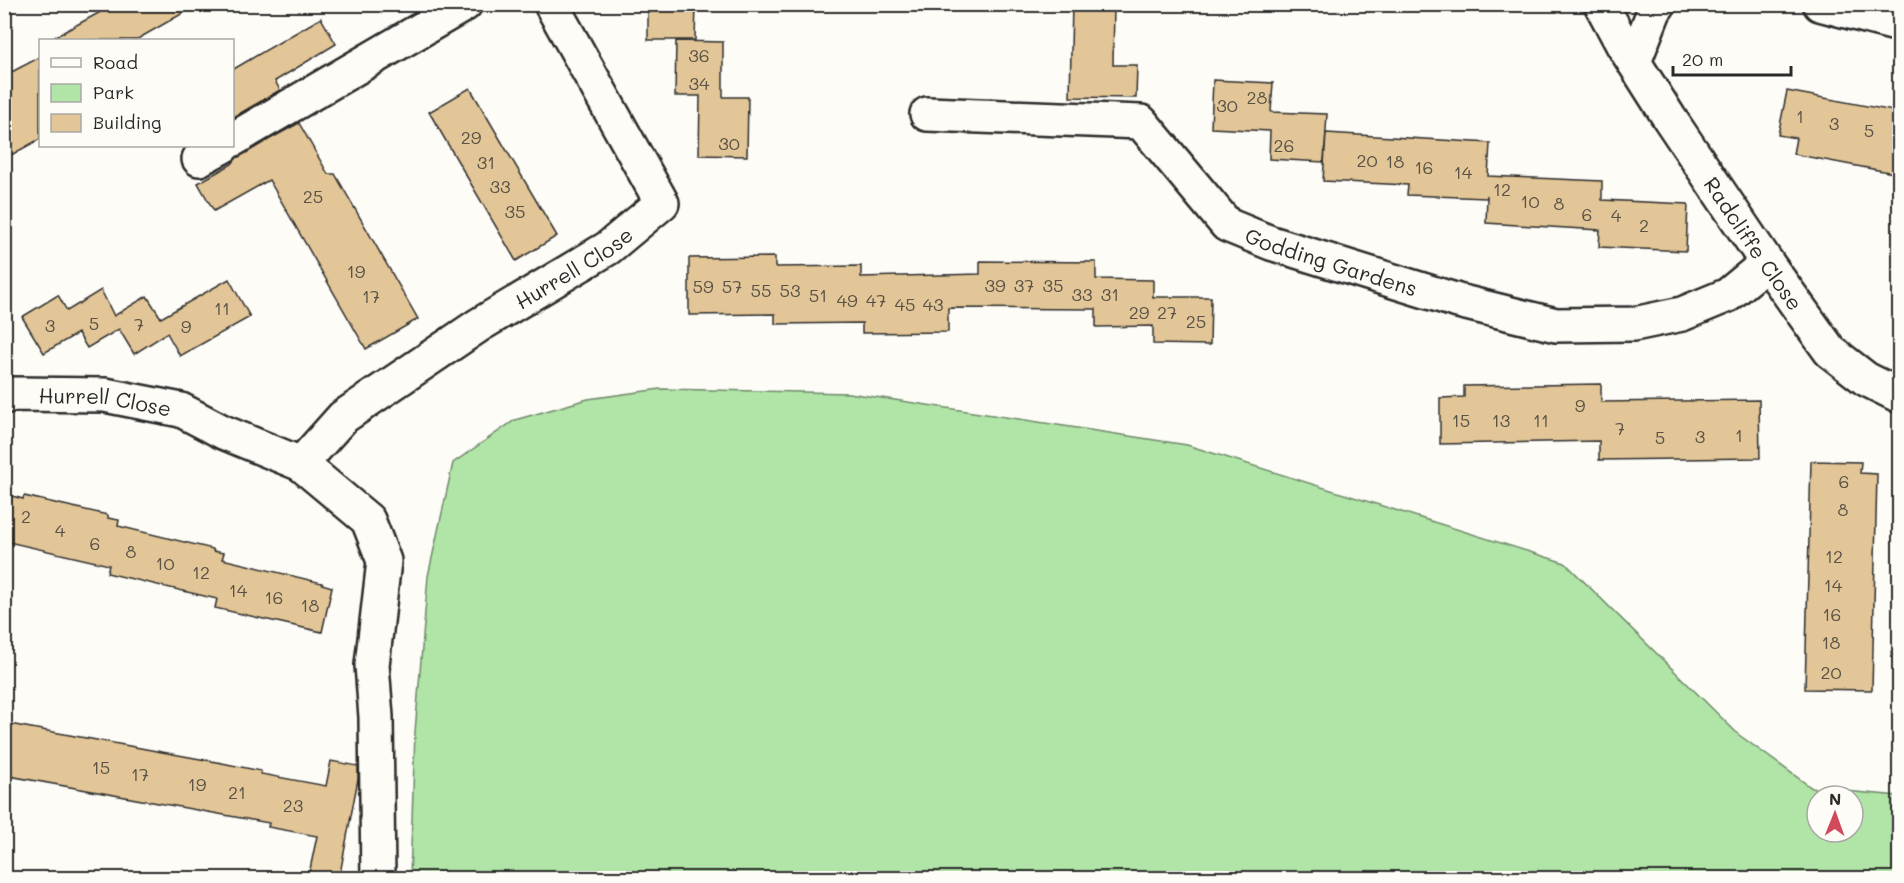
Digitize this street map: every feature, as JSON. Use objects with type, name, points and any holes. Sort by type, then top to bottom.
[{"type":"street","points":[[234,139],[465,4]]},
{"type":"street","name":"Hurrell Close","points":[[301,464],[343,417],[479,325],[608,248],[662,203],[551,4]]},
{"type":"street","name":"Radcliffe Close","points":[[1601,4],[1634,62],[1767,263],[1830,351],[1866,380],[1899,396]]},
{"type":"street","points":[[1634,62],[1654,10],[1659,4]]},
{"type":"street","points":[[1820,4],[1899,25]]},
{"type":"street","name":"Godding Gardens","points":[[927,114],[1141,122],[1227,225],[1271,243],[1458,301],[1556,325],[1634,324],[1682,314],[1728,295],[1767,263]]},
{"type":"street","name":"Hurrell Close","points":[[4,397],[13,394],[105,395],[181,410],[223,432],[301,464],[368,520],[384,561],[372,666],[376,717],[378,879]]},
{"type":"green space","points":[[660,389],[849,393],[1187,445],[1565,563],[1739,735],[1806,784],[1805,844],[1865,844],[1865,793],[1899,796],[1899,878],[410,878],[415,732],[428,576],[453,463],[515,420],[588,399]]},
{"type":"building","points":[[115,4],[199,4],[138,39],[51,39]]},
{"type":"building","points":[[648,4],[696,4],[695,40],[648,40]]},
{"type":"building","points":[[1072,4],[1114,4],[1113,65],[1137,65],[1136,98],[1070,97]]},
{"type":"building","points":[[321,18],[336,44],[275,81],[280,90],[234,117],[234,69]]},
{"type":"building","points":[[676,41],[723,42],[723,97],[748,97],[747,156],[699,155],[700,96],[675,96]]},
{"type":"building","points":[[39,58],[39,140],[4,159],[4,76]]},
{"type":"building","points":[[1213,80],[1273,83],[1271,112],[1327,114],[1324,162],[1269,159],[1270,131],[1211,128]]},
{"type":"building","points":[[470,88],[557,236],[516,261],[429,112]]},
{"type":"building","points":[[1787,91],[1899,112],[1899,174],[1793,154],[1796,138],[1778,135]]},
{"type":"building","points":[[299,123],[328,174],[335,174],[418,319],[366,349],[269,180],[214,211],[198,183],[232,164],[237,157]]},
{"type":"building","points":[[1326,133],[1490,143],[1488,176],[1602,181],[1602,200],[1688,204],[1686,251],[1599,247],[1600,230],[1486,223],[1487,198],[1407,195],[1408,185],[1323,181]]},
{"type":"building","points":[[775,257],[775,267],[861,266],[861,277],[980,274],[980,261],[1096,262],[1096,279],[1153,280],[1153,297],[1211,297],[1210,345],[1153,344],[1153,326],[1096,327],[1096,309],[948,308],[948,332],[862,333],[862,323],[775,324],[775,314],[689,315],[689,258]]},
{"type":"building","points":[[229,279],[250,317],[180,356],[167,333],[134,354],[119,329],[87,348],[78,333],[44,353],[22,317],[58,295],[67,311],[101,290],[114,316],[147,296],[161,318]]},
{"type":"building","points":[[1601,384],[1601,402],[1759,400],[1760,458],[1599,460],[1599,441],[1440,444],[1440,398],[1464,397],[1464,386]]},
{"type":"building","points":[[1811,461],[1861,462],[1860,473],[1877,474],[1872,690],[1805,689]]},
{"type":"building","points":[[12,496],[23,499],[24,496],[108,515],[108,518],[119,520],[118,526],[213,549],[213,551],[224,553],[222,559],[332,587],[322,632],[215,608],[217,599],[107,573],[109,565],[4,541],[4,528]]},
{"type":"building","points":[[4,723],[222,763],[261,771],[261,774],[326,786],[331,761],[358,766],[358,779],[339,879],[309,874],[317,836],[268,827],[269,823],[4,775]]}]
